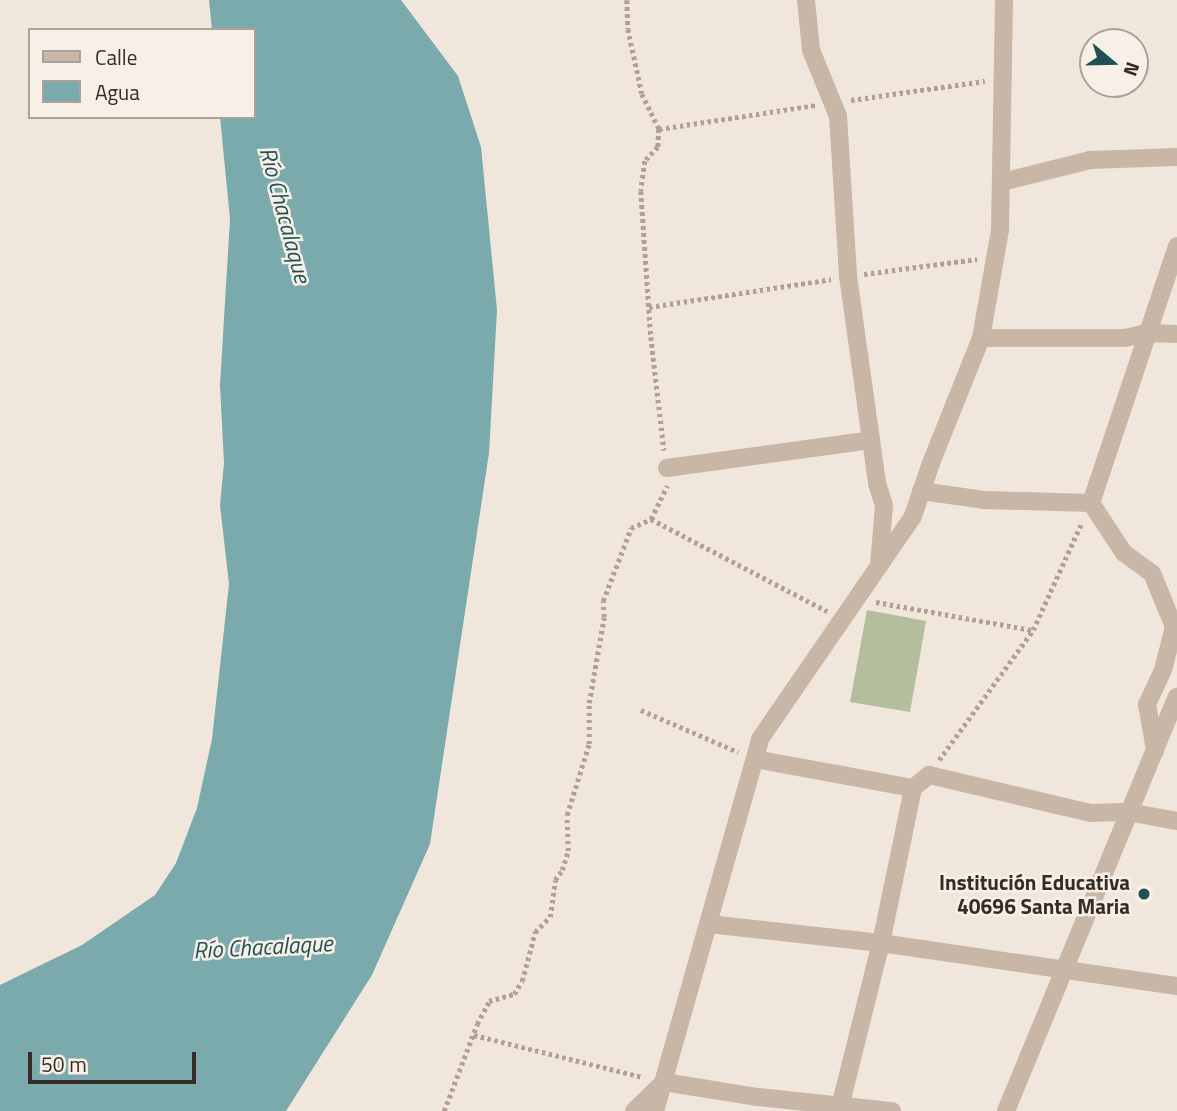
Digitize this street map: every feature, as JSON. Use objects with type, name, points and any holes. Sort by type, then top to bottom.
[{"type":"street","points":[[806,0],[811,50],[830,103],[838,116],[848,276],[871,440],[884,506],[879,568]]},
{"type":"street","points":[[655,1111],[760,739],[913,516],[981,338],[996,257],[1002,181],[1004,0]]},
{"type":"street","points":[[1002,181],[1090,160],[1177,157]]},
{"type":"street","points":[[1091,503],[1177,246]]},
{"type":"street","points":[[981,338],[1125,338],[1146,333],[1177,334]]},
{"type":"street","points":[[667,468],[871,440]]},
{"type":"street","points":[[921,491],[985,500],[1091,503]]},
{"type":"street","points":[[1091,503],[1124,553],[1152,572],[1174,627],[1163,670],[1147,704],[1154,750]]},
{"type":"street","points":[[1006,1111],[1177,697]]},
{"type":"street","points":[[755,759],[913,788]]},
{"type":"street","points":[[840,1108],[881,943],[913,788],[929,775],[1091,813],[1128,812],[1177,821]]},
{"type":"street","points":[[709,924],[881,943],[1177,986]]},
{"type":"street","points":[[664,1082],[840,1108],[892,1111]]},
{"type":"street","points":[[634,1111],[664,1082]]},
{"type":"path","points":[[444,1111],[489,1002],[514,994],[522,981],[534,932],[550,917],[555,880],[562,870],[568,851],[567,815],[589,744],[589,703],[604,617],[603,601],[631,528],[651,519],[669,481],[649,307],[641,191],[645,161],[657,147],[659,129],[642,94],[628,29],[627,0]]},
{"type":"path","points":[[659,129],[1003,78]]},
{"type":"path","points":[[649,307],[848,276],[996,257]]},
{"type":"path","points":[[929,775],[1033,630],[1091,503]]},
{"type":"path","points":[[651,519],[844,620]]},
{"type":"path","points":[[858,598],[1033,630]]},
{"type":"path","points":[[640,710],[755,759]]},
{"type":"path","points":[[474,1035],[664,1082]]},
{"type":"green space","points":[[867,610],[926,621],[910,712],[850,702]]},
{"type":"water","name":"Río Chacalaque","points":[[209,0],[401,0],[458,76],[481,147],[497,310],[489,453],[430,844],[372,975],[286,1111],[0,1111],[0,985],[82,945],[155,895],[176,863],[197,808],[212,739],[229,584],[220,505],[224,463],[220,385],[230,219],[220,119],[256,119],[256,28],[212,28]]},
{"type":"place","name":"Institución Educativa 40696 Santa Maria","points":[[1144,894]]}]
